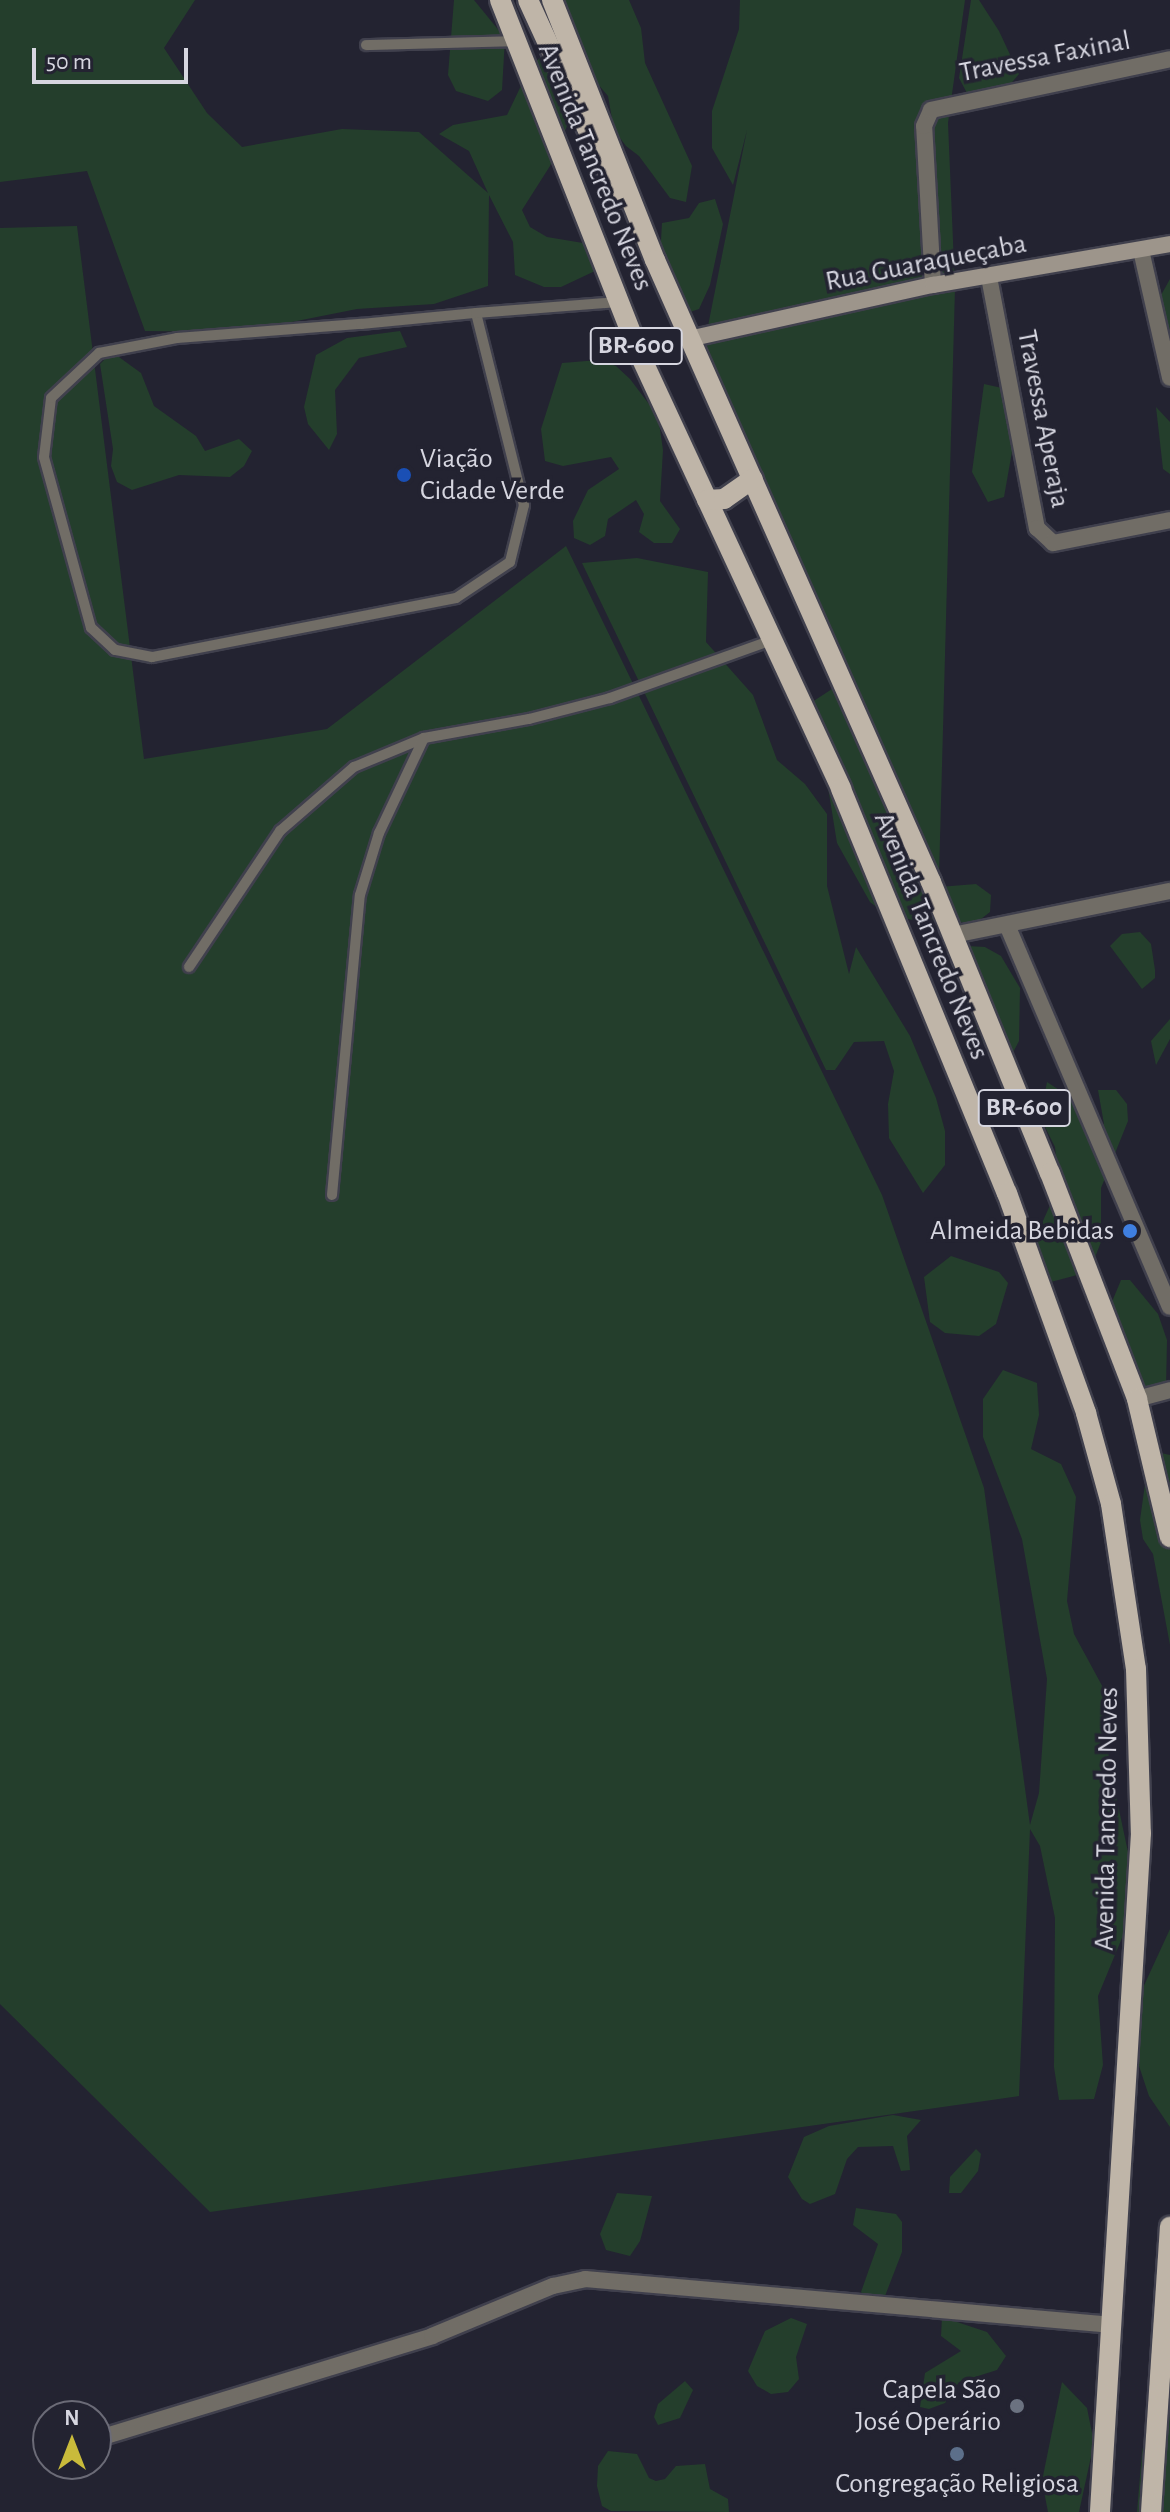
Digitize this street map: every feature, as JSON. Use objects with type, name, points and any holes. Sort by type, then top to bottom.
[{"type":"main road","name":"Avenida Tancredo Neves","points":[[500,0],[618,302],[841,789],[1007,1193],[1086,1413],[1111,1504],[1127,1592],[1141,1743],[1141,1833],[1100,2512]]},
{"type":"main road","points":[[528,0],[610,184],[655,260]]},
{"type":"main road","name":"Avenida Tancredo Neves","points":[[552,0],[655,260],[693,338],[953,935],[1137,1399],[1170,1537]]},
{"type":"main road","name":"Rua Guaraqueçaba","points":[[693,338],[933,285],[1170,244]]},
{"type":"main road","points":[[707,500],[724,499],[753,479]]},
{"type":"main road","points":[[1151,2512],[1170,2227]]},
{"type":"street","name":"Travessa Faxinal","points":[[933,285],[924,126],[931,110],[1170,59]]},
{"type":"street","points":[[1141,250],[1170,378]]},
{"type":"street","name":"Travessa Aperaja","points":[[989,277],[1037,528],[1053,543],[1170,520]]},
{"type":"street","points":[[953,935],[1170,891]]},
{"type":"street","points":[[1007,925],[1170,1307]]},
{"type":"street","points":[[1137,1399],[1170,1390]]},
{"type":"street","points":[[112,2434],[432,2336],[553,2286],[585,2279],[1113,2325]]},
{"type":"lane","points":[[366,45],[515,41]]},
{"type":"lane","points":[[476,313],[524,505],[510,562],[456,598],[152,657],[115,650],[91,628],[44,457],[51,398],[99,353],[177,338],[476,313],[618,302]]},
{"type":"lane","points":[[189,967],[280,831],[354,767],[424,738],[610,698],[772,640]]},
{"type":"lane","points":[[332,1195],[360,895],[379,833],[424,738]]},
{"type":"green space","points":[[0,0],[195,0],[164,48],[207,113],[242,147],[342,129],[419,132],[488,193],[469,151],[439,134],[453,125],[507,115],[530,67],[544,54],[571,117],[550,166],[522,210],[530,227],[547,237],[583,243],[597,253],[595,271],[561,287],[544,287],[515,275],[513,242],[489,195],[488,286],[434,304],[357,309],[242,332],[145,331],[87,171],[0,182]]},
{"type":"green space","points":[[454,0],[474,0],[505,38],[502,90],[488,101],[456,91],[448,75]]},
{"type":"green space","points":[[538,0],[629,0],[641,28],[645,63],[692,166],[686,202],[670,198],[639,156],[626,146],[614,130],[608,96],[542,18]]},
{"type":"green space","points":[[740,0],[965,0],[948,123],[955,288],[939,876],[704,346],[747,130],[733,185],[712,148],[712,111],[739,29]]},
{"type":"green space","points":[[971,0],[979,0],[999,31],[1019,74],[1008,87],[968,95],[959,78]]},
{"type":"green space","points":[[715,199],[723,224],[710,285],[699,309],[684,314],[660,258],[662,223],[689,218],[699,203]]},
{"type":"green space","points":[[77,226],[144,759],[327,729],[566,546],[882,1195],[984,1488],[1030,1825],[1039,1793],[1047,1679],[1022,1539],[983,1437],[983,1399],[1003,1370],[1037,1383],[1039,1415],[1031,1449],[1061,1464],[1076,1497],[1067,1601],[1074,1634],[1106,1693],[1109,1763],[1131,1866],[1124,1933],[1098,1996],[1103,2065],[1094,2099],[1059,2100],[1054,2067],[1055,1918],[1040,1846],[1030,1829],[1019,2096],[210,2212],[0,2004],[0,228]]},
{"type":"green space","points":[[1170,279],[1170,334],[1160,297]]},
{"type":"green space","points":[[400,331],[407,347],[359,358],[335,390],[337,434],[329,450],[308,424],[304,407],[316,355],[347,338]]},
{"type":"green space","points":[[112,352],[141,373],[154,406],[196,436],[205,451],[239,439],[252,451],[244,466],[230,477],[179,475],[132,490],[117,482],[111,466],[113,449],[100,364]]},
{"type":"green space","points":[[599,360],[616,366],[630,379],[658,416],[663,450],[660,501],[680,529],[672,543],[654,543],[639,532],[644,514],[636,500],[608,519],[605,536],[590,545],[574,538],[573,521],[588,490],[619,469],[611,457],[563,466],[545,461],[541,429],[562,363]]},
{"type":"green space","points":[[984,384],[1002,388],[1013,446],[1004,497],[988,502],[972,472]]},
{"type":"green space","points":[[1156,407],[1170,422],[1170,474],[1163,469]]},
{"type":"green space","points":[[637,558],[708,572],[706,642],[753,695],[777,760],[805,784],[827,814],[827,886],[849,974],[856,947],[910,1036],[936,1098],[945,1131],[945,1165],[923,1193],[889,1138],[888,1104],[894,1071],[884,1041],[854,1042],[835,1070],[826,1070],[582,563]]},
{"type":"green space","points":[[832,689],[840,690],[915,868],[939,887],[976,884],[991,895],[990,912],[977,922],[924,923],[884,913],[870,902],[837,843],[826,775],[803,708]]},
{"type":"green space","points":[[1140,932],[1151,944],[1155,970],[1155,978],[1142,989],[1110,946],[1122,934]]},
{"type":"green space","points":[[967,946],[985,947],[1001,956],[1020,988],[1019,1041],[1011,1056],[994,1054],[980,1040],[956,970],[956,953]]},
{"type":"green space","points":[[1170,1019],[1170,1039],[1156,1065],[1151,1041]]},
{"type":"green space","points":[[1047,1082],[1073,1099],[1088,1130],[1104,1124],[1098,1090],[1116,1090],[1127,1104],[1128,1121],[1101,1188],[1101,1242],[1094,1260],[1081,1274],[1047,1283],[1028,1282],[1022,1268],[1059,1185],[1055,1147],[1040,1117]]},
{"type":"green space","points":[[951,1256],[999,1272],[1008,1283],[996,1324],[979,1336],[945,1333],[930,1322],[924,1277]]},
{"type":"green space","points":[[1121,1280],[1130,1280],[1158,1314],[1167,1340],[1166,1387],[1144,1390],[1109,1309]]},
{"type":"green space","points":[[1161,1453],[1170,1455],[1170,1645],[1153,1554],[1143,1539],[1140,1520],[1145,1484]]},
{"type":"green space","points":[[1170,1929],[1170,2127],[1149,2096],[1137,2060],[1141,1992]]},
{"type":"green space","points":[[893,2115],[921,2120],[907,2136],[910,2170],[901,2171],[893,2146],[858,2147],[847,2159],[835,2194],[810,2204],[802,2199],[788,2177],[804,2137],[829,2126]]},
{"type":"green space","points":[[976,2149],[981,2154],[978,2171],[961,2193],[949,2193],[950,2177]]},
{"type":"green space","points":[[617,2193],[652,2196],[640,2241],[630,2256],[606,2250],[600,2234]]},
{"type":"green space","points":[[856,2208],[896,2214],[902,2222],[902,2252],[885,2296],[876,2299],[866,2299],[861,2292],[878,2244],[853,2225]]},
{"type":"green space","points":[[1170,2308],[1170,2512],[1137,2512],[1142,2452]]},
{"type":"green space","points":[[942,2317],[987,2332],[1006,2356],[997,2370],[959,2382],[945,2403],[929,2409],[920,2407],[925,2373],[961,2351],[941,2336]]},
{"type":"green space","points":[[791,2318],[807,2324],[796,2357],[799,2379],[788,2392],[771,2394],[757,2386],[748,2371],[765,2331]]},
{"type":"green space","points":[[685,2381],[693,2390],[680,2418],[658,2425],[654,2417],[658,2404]]},
{"type":"green space","points":[[1062,2382],[1087,2408],[1094,2443],[1079,2512],[1048,2512],[1042,2481]]},
{"type":"green space","points":[[608,2451],[637,2454],[649,2478],[656,2481],[665,2479],[676,2466],[705,2464],[710,2489],[728,2499],[729,2512],[611,2511],[602,2506],[597,2486],[598,2466]]},
{"type":"place","name":"Viação Cidade Verde","points":[[404,475]]},
{"type":"place","name":"Almeida Bebidas","points":[[1130,1231]]},
{"type":"place","name":"Capela São José Operário","points":[[1017,2406]]},
{"type":"place","name":"Congregação Religiosa","points":[[957,2454]]}]
